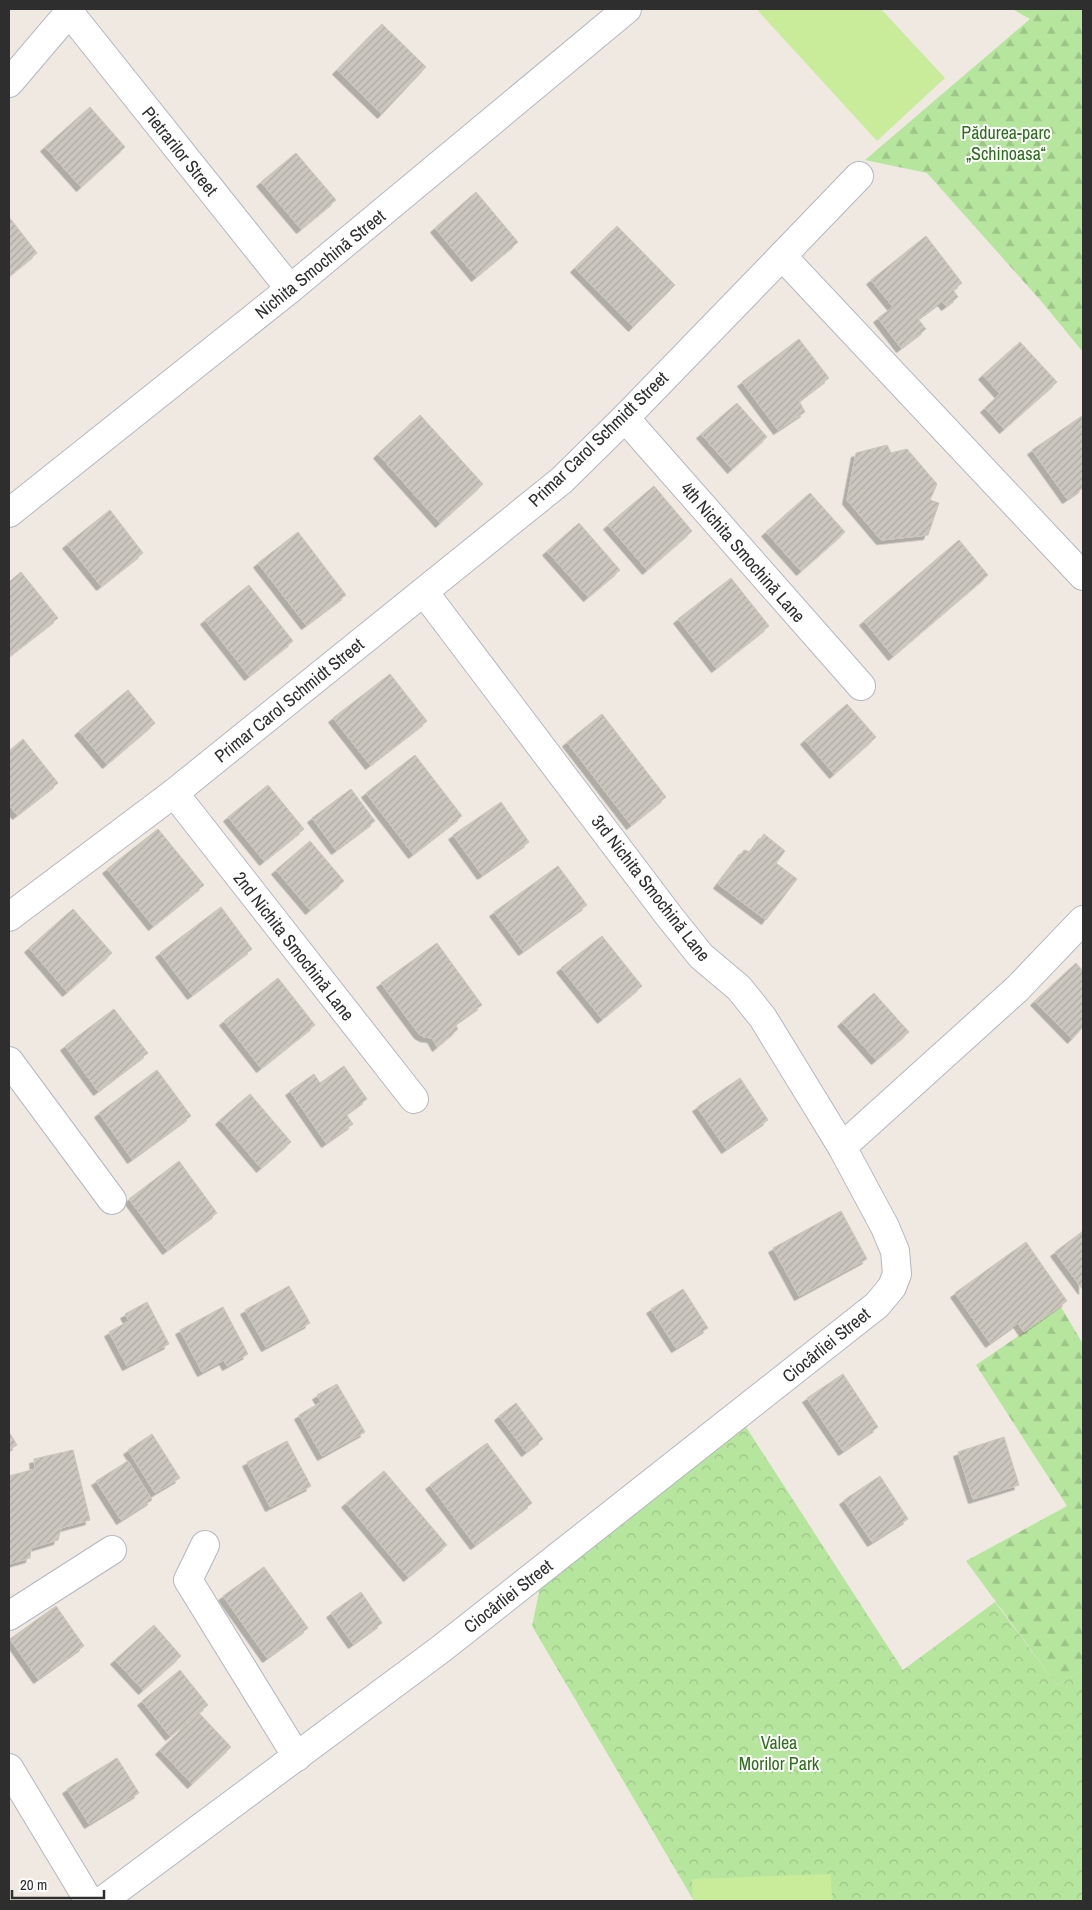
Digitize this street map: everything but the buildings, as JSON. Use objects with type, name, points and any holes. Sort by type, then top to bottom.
[{"type":"street","name":"Nichita Smochină Street","points":[[9,513],[290,289],[627,9]]},
{"type":"street","name":"Pietrarilor Street","points":[[9,83],[70,10],[290,289]]},
{"type":"street","name":"Primar Carol Schmidt Street","points":[[9,917],[174,793],[562,480],[859,176]]},
{"type":"street","points":[[782,256],[1083,576]]},
{"type":"street","name":"4th Nichita Smochină Lane","points":[[624,418],[861,686]]},
{"type":"street","name":"3rd Nichita Smochină Lane","points":[[424,592],[669,916],[701,956],[739,988],[763,1018],[842,1147],[885,1227],[895,1251],[898,1274]]},
{"type":"street","name":"2nd Nichita Smochină Lane","points":[[174,793],[414,1099]]},
{"type":"street","points":[[842,1147],[1017,989],[1083,920]]},
{"type":"street","points":[[9,1061],[112,1200]]},
{"type":"street","name":"Ciocârliei Street","points":[[102,1901],[449,1643],[877,1305],[892,1287],[898,1274]]},
{"type":"street","points":[[204,1545],[188,1580],[296,1757]]},
{"type":"street","points":[[9,1616],[112,1550]]},
{"type":"street","points":[[9,1768],[89,1901]]},
{"type":"green space","points":[[760,9],[881,9],[945,78],[877,141],[758,11]]},
{"type":"green space","name":"Pădurea-parc „Schinoasa“","points":[[1012,9],[1083,9],[1083,352],[1041,301],[927,173],[865,160],[1030,19]]},
{"type":"green space","points":[[1061,1307],[1083,1344],[1083,1670],[1057,1685],[966,1561],[1067,1506],[976,1365]]},
{"type":"green space","name":"Valea Morilor Park","points":[[744,1424],[903,1670],[995,1602],[1057,1685],[1083,1670],[1083,1901],[694,1901],[532,1626],[540,1587]]},
{"type":"green space","points":[[831,1874],[832,1901],[693,1901],[692,1879]]}]
